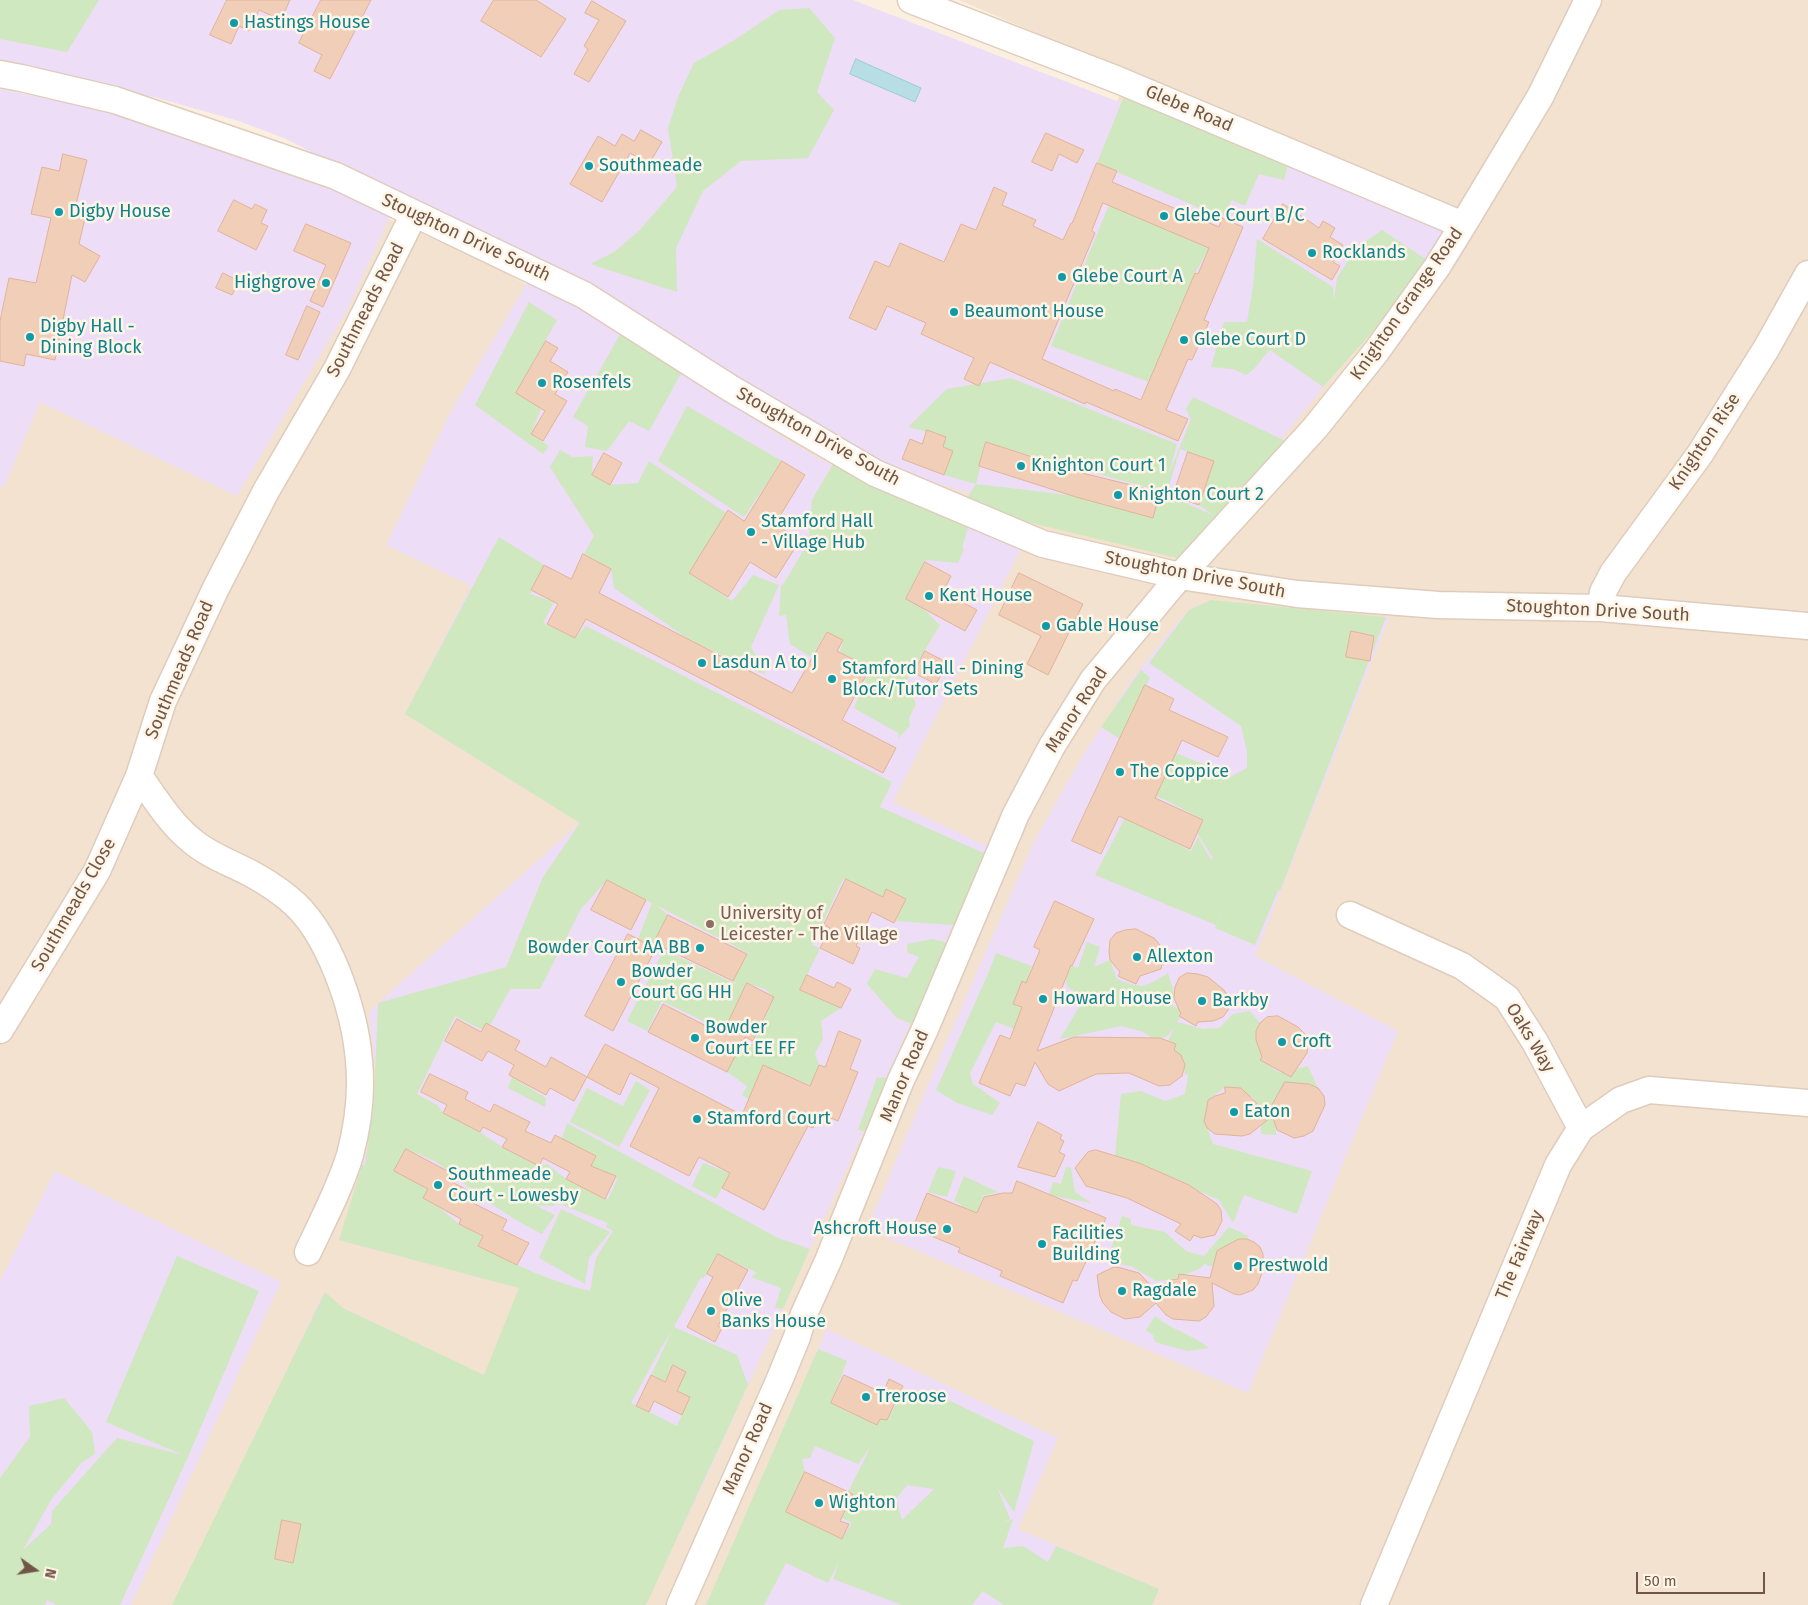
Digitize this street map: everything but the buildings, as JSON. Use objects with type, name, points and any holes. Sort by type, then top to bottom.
[{"type":"street","name":"Glebe Road","points":[[911,0],[943,6],[1463,225]]},
{"type":"street","name":"Knighton Grange Road","points":[[1180,576],[1315,428],[1376,352],[1437,267],[1540,97],[1588,0]]},
{"type":"street","name":"Stoughton Drive South","points":[[0,74],[115,100],[336,176],[584,295],[730,388],[875,473],[1043,544],[1180,576],[1296,594],[1438,605],[1601,608],[1808,626]]},
{"type":"street","name":"Southmeads Road","points":[[139,776],[163,701],[216,588],[266,491],[337,369],[414,214]]},
{"type":"street","name":"Knighton Rise","points":[[1601,608],[1603,592],[1613,573],[1700,454],[1766,349],[1808,274]]},
{"type":"street","name":"Manor Road","points":[[680,1605],[778,1381],[901,1080],[925,1029],[1016,814],[1052,746],[1093,680],[1180,576]]},
{"type":"street","name":"Southmeads Close","points":[[0,1030],[88,888],[111,842],[139,776]]},
{"type":"street","points":[[139,776],[169,816],[192,841],[228,863],[253,874],[289,899],[305,914],[326,947],[342,984],[356,1040],[359,1061],[358,1113],[350,1156],[336,1192],[308,1252]]},
{"type":"street","name":"Oaks Way","points":[[1350,915],[1462,966],[1507,998],[1535,1042],[1581,1128]]},
{"type":"street","name":"The Fairway","points":[[1374,1605],[1558,1165],[1581,1128],[1620,1100],[1649,1090],[1808,1102]]},
{"type":"shaded area","points":[[0,0],[853,0],[1448,228],[1417,270],[1185,560],[874,464],[600,301],[286,139],[239,121],[154,97],[0,71]]},
{"type":"shaded area","points":[[959,0],[1808,0],[1808,1605],[0,1605],[0,93],[329,192],[490,264],[689,377],[858,481],[979,395],[1130,73]]},
{"type":"shaded area","points":[[0,89],[112,112],[332,186],[391,214],[348,308],[237,496],[40,402],[4,487],[0,486]]},
{"type":"shaded area","name":"University of Leicester - The Village","points":[[527,283],[581,307],[782,437],[878,492],[1023,545],[893,802],[987,846],[853,1155],[646,1605],[177,1605],[321,1298],[484,1375],[519,1288],[339,1240],[368,1147],[376,1072],[369,1013],[580,823],[405,714],[471,586],[386,545],[451,411]]},
{"type":"shaded area","points":[[1211,600],[1280,609],[1389,618],[1255,956],[1398,1031],[1248,1393],[867,1229],[1035,840],[1079,762],[1132,679],[1179,620],[1193,607]]},
{"type":"shaded area","points":[[55,1171],[281,1282],[131,1605],[0,1605],[0,1281]]},
{"type":"shaded area","points":[[827,1329],[1058,1438],[1018,1529],[1159,1589],[1152,1605],[706,1605]]},
{"type":"green space","points":[[0,0],[99,0],[67,52],[0,39]]},
{"type":"green space","points":[[809,8],[835,38],[817,92],[834,110],[808,158],[741,161],[703,191],[676,248],[677,292],[590,264],[614,252],[639,231],[677,187],[668,128],[678,97],[694,63],[736,39],[779,10]]},
{"type":"green space","points":[[1129,84],[1291,153],[1284,180],[1259,174],[1245,206],[1232,200],[1222,218],[1097,163]]},
{"type":"green space","points":[[1109,205],[1209,248],[1195,273],[1149,382],[1051,346]]},
{"type":"green space","points":[[1382,230],[1433,264],[1323,387],[1270,350],[1256,367],[1246,375],[1233,369],[1211,367],[1224,322],[1247,322],[1253,286],[1257,239],[1333,287],[1334,300],[1337,278],[1358,245]]},
{"type":"green space","points":[[529,302],[557,320],[516,393],[541,408],[531,434],[549,446],[543,454],[475,405]]},
{"type":"green space","points":[[626,324],[687,363],[649,431],[629,421],[607,451],[585,447],[588,426],[573,417]]},
{"type":"green space","points":[[1011,378],[1177,444],[1169,474],[1191,419],[1186,409],[1193,397],[1298,447],[1185,560],[1019,520],[965,501],[976,484],[944,475],[953,451],[943,447],[946,437],[908,427],[947,389]],"holes":[[[986,443],[1167,493],[1180,449],[1214,461],[1199,505],[1215,516],[1160,492],[1153,517],[1069,495],[976,484]]]},
{"type":"green space","points":[[687,406],[782,461],[744,517],[658,461]]},
{"type":"green space","points":[[560,450],[572,457],[593,456],[592,475],[610,485],[638,483],[649,461],[726,513],[689,573],[732,601],[753,575],[779,585],[751,647],[766,675],[693,642],[614,588],[611,569],[584,554],[594,536],[550,467]]},
{"type":"green space","points":[[840,452],[972,514],[962,548],[964,549],[958,563],[926,560],[908,594],[940,625],[906,681],[916,704],[909,718],[910,726],[898,738],[899,728],[898,733],[854,708],[870,668],[840,652],[843,641],[826,632],[811,657],[790,644],[786,615],[779,616],[781,586],[802,553],[809,535],[812,500]]},
{"type":"green space","points":[[499,537],[544,565],[530,594],[554,602],[543,623],[575,638],[586,626],[892,782],[880,807],[997,859],[969,926],[896,921],[906,899],[887,890],[883,897],[843,879],[812,945],[820,948],[800,990],[841,1008],[821,1021],[823,1039],[815,1053],[819,1065],[811,1085],[764,1066],[749,1099],[742,1095],[747,1086],[727,1072],[741,1044],[754,1044],[774,997],[765,989],[747,983],[724,1031],[662,1001],[647,1031],[627,1021],[664,950],[738,985],[733,981],[748,953],[656,905],[668,915],[654,943],[638,939],[652,903],[607,880],[581,909],[540,989],[510,989],[492,1022],[483,1030],[455,1016],[417,1094],[437,1105],[443,1113],[480,1132],[502,1147],[539,1166],[547,1164],[566,1179],[608,1199],[617,1180],[616,1176],[591,1166],[595,1155],[562,1139],[567,1123],[776,1237],[810,1249],[783,1309],[775,1308],[781,1288],[751,1277],[757,1273],[718,1254],[707,1274],[703,1278],[701,1277],[674,1327],[737,1355],[748,1385],[646,1605],[172,1605],[325,1292],[343,1308],[484,1375],[519,1288],[339,1240],[362,1165],[365,1165],[374,1099],[378,1003],[506,967],[543,877],[580,823],[405,714]],"holes":[[[406,1149],[435,1161],[485,1200],[542,1234],[555,1215],[535,1205],[553,1206],[578,1191],[562,1205],[608,1223],[606,1227],[613,1231],[596,1258],[590,1291],[547,1278],[478,1246],[483,1236],[459,1224],[437,1206],[423,1198],[428,1189],[394,1171]],[[672,1331],[651,1375],[665,1382],[673,1366],[686,1372],[677,1391],[690,1397],[677,1426],[631,1403]]]},
{"type":"green space","points":[[1211,600],[1386,617],[1280,891],[1267,887],[1278,891],[1255,945],[1215,928],[1225,907],[1216,925],[1095,875],[1125,818],[1191,851],[1198,837],[1211,860],[1213,858],[1197,833],[1203,820],[1168,801],[1129,786],[1176,753],[1215,769],[1228,778],[1247,768],[1247,751],[1241,726],[1149,663],[1189,610]]},
{"type":"green space","points":[[1141,670],[1150,678],[1120,739],[1101,727]]},
{"type":"green space","points":[[933,939],[958,946],[925,1029],[897,1018],[867,984],[875,969],[907,978],[919,957],[907,952],[907,944]]},
{"type":"green space","points":[[1087,942],[1100,947],[1094,967],[1110,960],[1117,979],[1138,986],[1149,984],[1168,973],[1174,993],[1173,1006],[1183,1011],[1177,1022],[1203,1029],[1219,1028],[1233,1014],[1250,1011],[1260,1023],[1256,1039],[1258,1046],[1264,1052],[1260,1060],[1280,1073],[1308,1066],[1318,1088],[1309,1084],[1299,1083],[1280,1091],[1270,1109],[1276,1113],[1276,1135],[1261,1134],[1261,1111],[1253,1097],[1244,1096],[1244,1089],[1225,1087],[1208,1100],[1207,1128],[1213,1144],[1312,1171],[1297,1214],[1244,1195],[1233,1223],[1219,1200],[1139,1163],[1115,1156],[1121,1094],[1141,1091],[1165,1101],[1185,1094],[1188,1075],[1185,1074],[1181,1055],[1174,1050],[1176,1044],[1168,1041],[1174,1028],[1166,1037],[1154,1039],[1143,1032],[1122,1026],[1060,1039],[1079,1007],[1076,992],[1067,987],[1066,963],[1078,968]]},
{"type":"green space","points":[[996,953],[1032,966],[1026,983],[1022,981],[1013,1003],[1022,1007],[1020,1031],[996,1022],[970,1073],[973,1084],[1000,1103],[992,1115],[957,1103],[936,1090]]},
{"type":"green space","points":[[512,1077],[546,1098],[545,1107],[508,1088]]},
{"type":"green space","points":[[877,1077],[901,1080],[877,1133],[858,1130]]},
{"type":"green space","points":[[636,1081],[650,1090],[619,1147],[570,1122],[587,1088],[623,1106]]},
{"type":"green space","points":[[703,1163],[730,1173],[716,1199],[692,1186]]},
{"type":"green space","points":[[938,1167],[956,1171],[947,1197],[928,1192]]},
{"type":"green space","points":[[1066,1167],[1071,1168],[1075,1192],[1091,1203],[1049,1195],[1053,1182],[1061,1184]]},
{"type":"green space","points":[[964,1176],[998,1192],[983,1196],[975,1219],[961,1215],[962,1205],[954,1201]]},
{"type":"green space","points":[[561,1209],[610,1232],[589,1258],[585,1284],[539,1258]]},
{"type":"green space","points":[[1122,1216],[1131,1219],[1131,1225],[1165,1232],[1186,1251],[1204,1256],[1229,1227],[1249,1236],[1226,1253],[1217,1251],[1215,1266],[1207,1266],[1206,1263],[1199,1269],[1171,1280],[1156,1281],[1131,1266],[1107,1262]]},
{"type":"green space","points":[[177,1256],[259,1291],[188,1457],[120,1605],[57,1605],[47,1600],[45,1605],[0,1605],[0,1478],[30,1437],[29,1406],[64,1398],[92,1432],[95,1454],[81,1463],[51,1500],[23,1550],[51,1524],[52,1511],[117,1438],[183,1455],[106,1422]]},
{"type":"green space","points":[[1155,1316],[1209,1348],[1188,1351],[1155,1342],[1153,1335],[1146,1330]]},
{"type":"green space","points":[[818,1349],[847,1361],[831,1402],[877,1425],[880,1417],[887,1420],[902,1394],[921,1402],[939,1405],[944,1398],[1034,1441],[1014,1512],[997,1487],[1010,1519],[1002,1523],[1013,1519],[1003,1548],[1023,1546],[1048,1562],[1056,1546],[1159,1589],[1152,1605],[1004,1605],[983,1591],[972,1605],[902,1605],[833,1579],[839,1561],[828,1583],[786,1563],[764,1605],[706,1605]],"holes":[[[815,1446],[858,1464],[871,1446],[848,1492],[853,1492],[842,1518],[852,1523],[842,1539],[786,1512],[805,1472],[802,1459],[810,1458]],[[907,1485],[934,1489],[902,1520],[896,1499]]]},
{"type":"water","points":[[856,59],[921,88],[915,102],[850,74]]},
{"type":"place","name":"Hastings House","points":[[234,23]]},
{"type":"place","name":"Southmeade","points":[[589,166]]},
{"type":"place","name":"Digby House","points":[[59,212]]},
{"type":"place","name":"Glebe Court B/C","points":[[1164,216]]},
{"type":"place","name":"Rocklands","points":[[1312,253]]},
{"type":"place","name":"Glebe Court A","points":[[1062,277]]},
{"type":"place","name":"Highgrove","points":[[326,283]]},
{"type":"place","name":"Beaumont House","points":[[954,312]]},
{"type":"place","name":"Digby Hall - Dining Block","points":[[30,337]]},
{"type":"place","name":"Glebe Court D","points":[[1184,340]]},
{"type":"place","name":"Rosenfels","points":[[542,383]]},
{"type":"place","name":"Knighton Court 1","points":[[1021,466]]},
{"type":"place","name":"Knighton Court 2","points":[[1118,495]]},
{"type":"place","name":"Stamford Hall - Village Hub","points":[[751,532]]},
{"type":"place","name":"Kent House","points":[[929,596]]},
{"type":"place","name":"Gable House","points":[[1046,626]]},
{"type":"place","name":"Lasdun A to J","points":[[702,663]]},
{"type":"place","name":"Stamford Hall - Dining Block/Tutor Sets","points":[[832,679]]},
{"type":"place","name":"The Coppice","points":[[1120,772]]},
{"type":"place","name":"University of Leicester - The Village","points":[[710,924]]},
{"type":"place","name":"Bowder Court AA BB","points":[[700,948]]},
{"type":"place","name":"Allexton","points":[[1137,957]]},
{"type":"place","name":"Bowder Court GG HH","points":[[621,982]]},
{"type":"place","name":"Howard House","points":[[1043,999]]},
{"type":"place","name":"Barkby","points":[[1202,1001]]},
{"type":"place","name":"Bowder Court EE FF","points":[[695,1038]]},
{"type":"place","name":"Croft","points":[[1282,1042]]},
{"type":"place","name":"Eaton","points":[[1234,1112]]},
{"type":"place","name":"Stamford Court","points":[[697,1119]]},
{"type":"place","name":"Southmeade Court - Lowesby","points":[[438,1185]]},
{"type":"place","name":"Ashcroft House","points":[[947,1229]]},
{"type":"place","name":"Facilities Building","points":[[1042,1244]]},
{"type":"place","name":"Prestwold","points":[[1238,1266]]},
{"type":"place","name":"Ragdale","points":[[1122,1291]]},
{"type":"place","name":"Olive Banks House","points":[[711,1311]]},
{"type":"place","name":"Treroose","points":[[866,1397]]},
{"type":"place","name":"Wighton","points":[[819,1503]]}]
